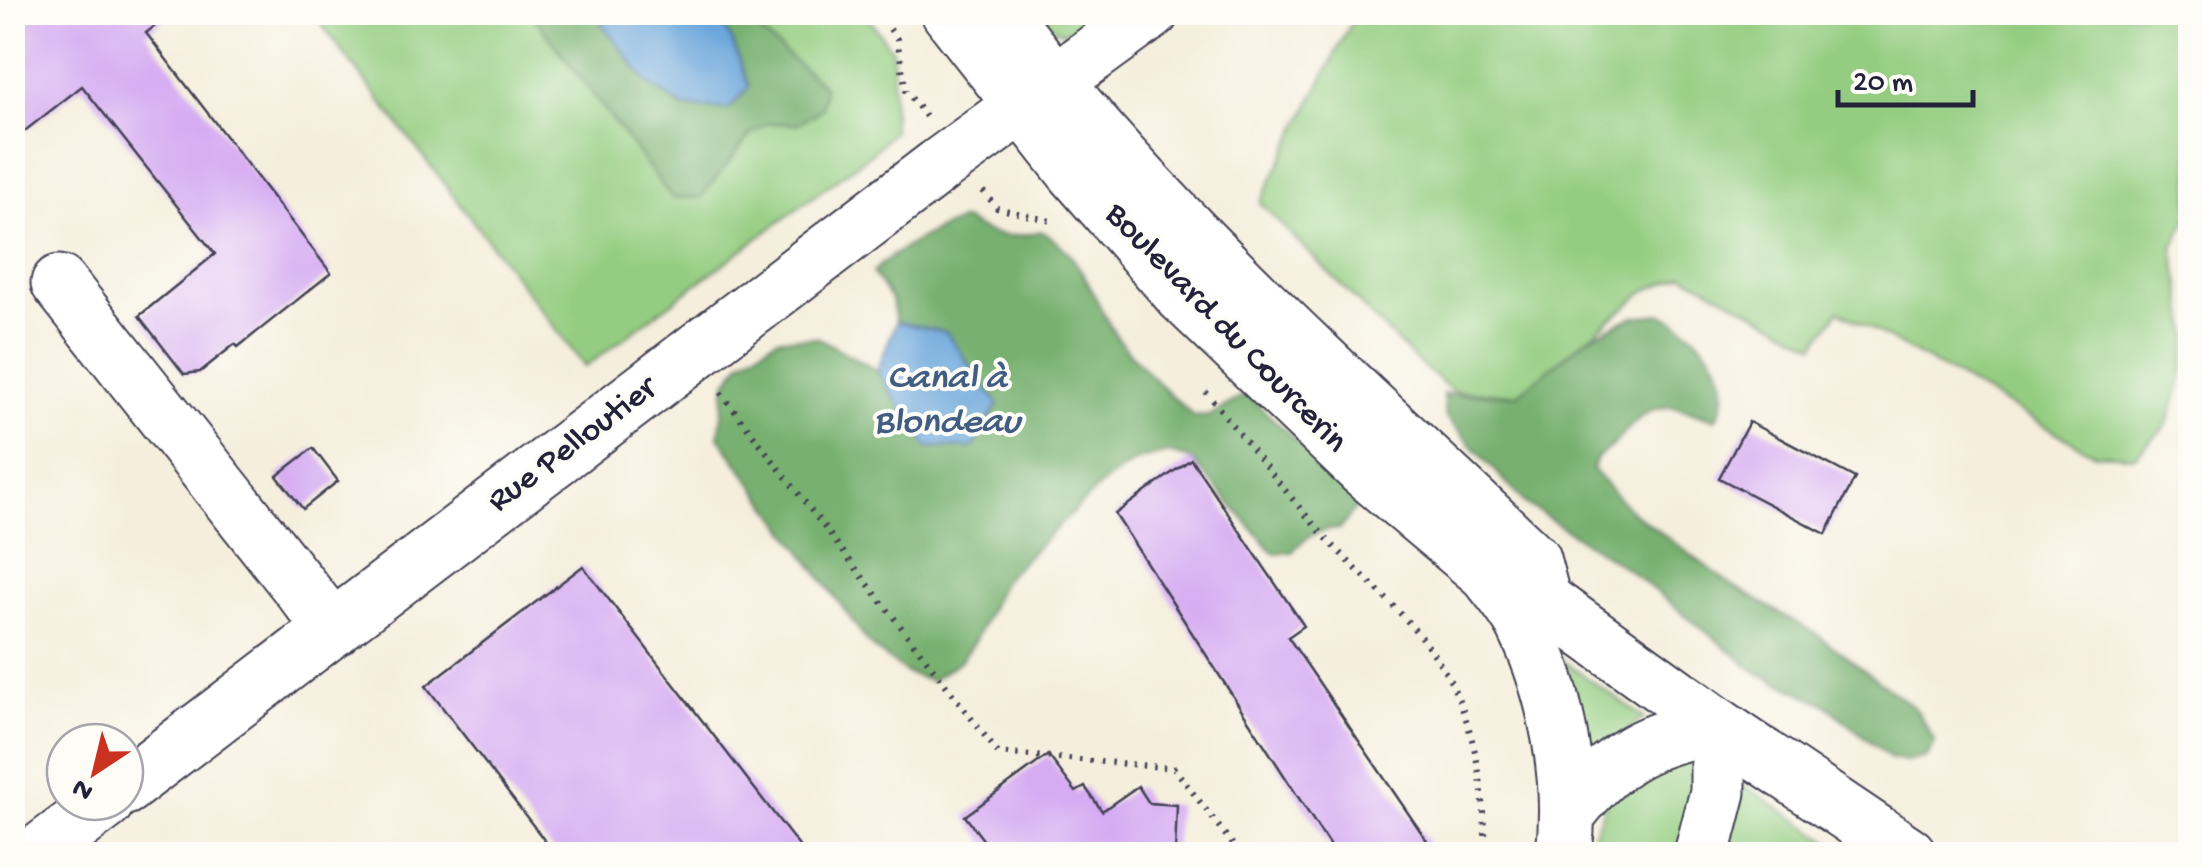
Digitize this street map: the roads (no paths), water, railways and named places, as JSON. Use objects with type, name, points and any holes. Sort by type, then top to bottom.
[{"type":"main road","name":"Boulevard du Courcerin","points":[[949,12],[1157,201],[1232,278],[1532,559],[1543,600]]},
{"type":"main road","name":"Boulevard du Courcerin","points":[[1000,12],[1037,94],[1184,296],[1259,373],[1363,469],[1488,574],[1543,600],[1718,726],[1917,851]]},
{"type":"main road","name":"Rue Pelloutier","points":[[145,773],[954,155],[1151,12]]},
{"type":"main road","points":[[59,283],[333,629]]},
{"type":"main road","points":[[1488,574],[1523,624],[1553,712],[1566,833]]},
{"type":"main road","points":[[1566,833],[1594,780],[1623,757],[1672,733],[1718,726],[1718,792],[1702,854]]},
{"type":"main road","points":[[37,854],[79,822]]},
{"type":"water","points":[[594,13],[712,13],[731,38],[749,87],[729,109],[683,107],[648,83]]},
{"type":"water","name":"Canal à Blondeau","points":[[896,322],[946,332],[998,404],[973,448],[927,447],[877,371]]}]
